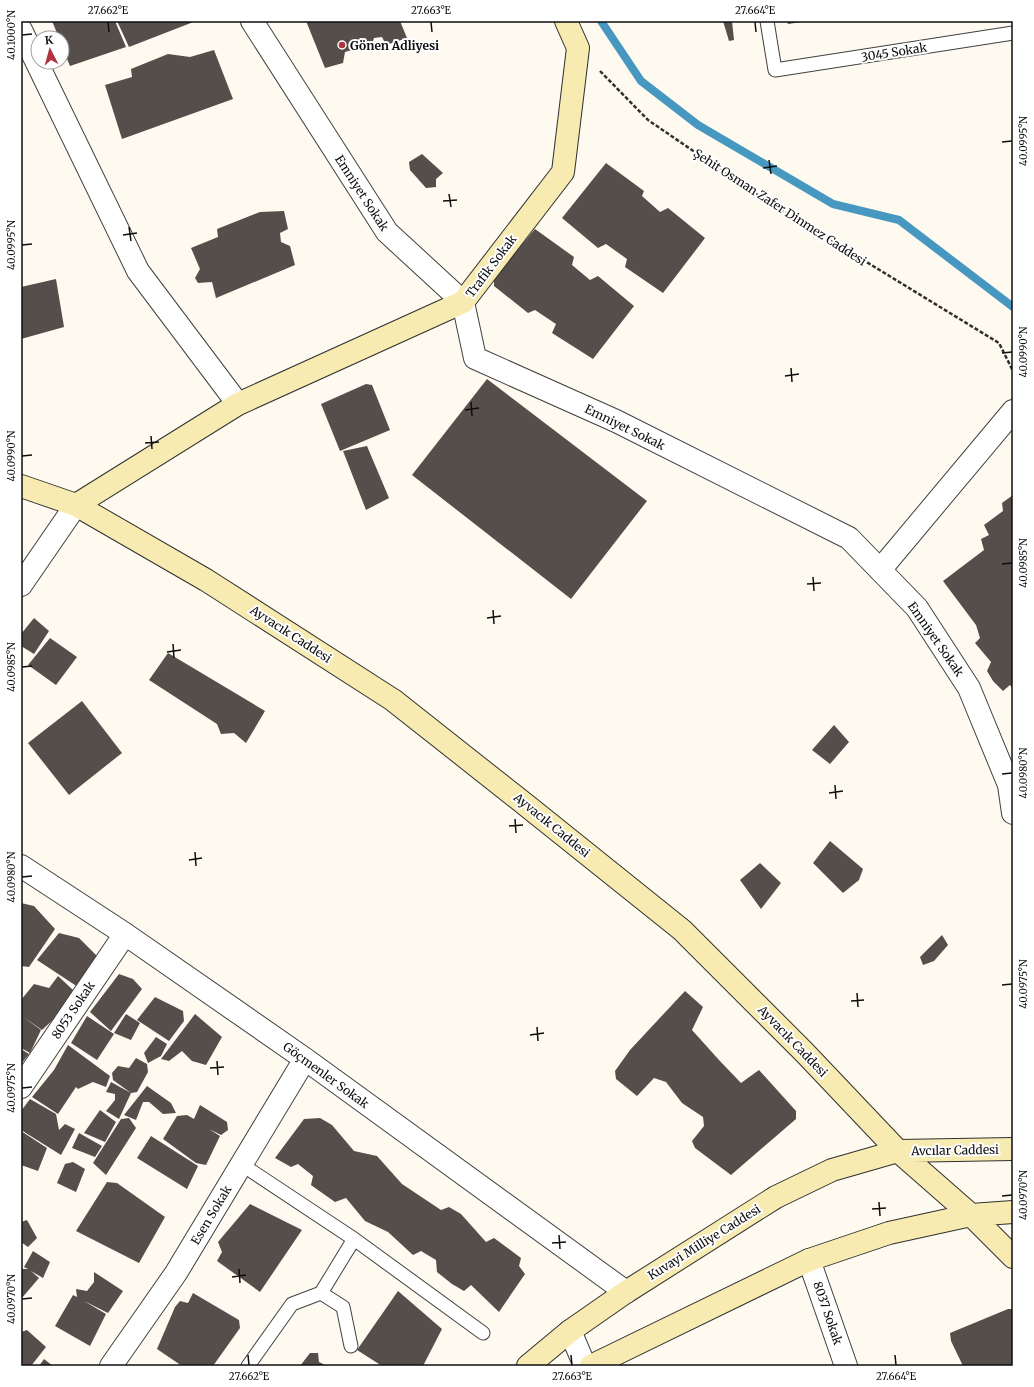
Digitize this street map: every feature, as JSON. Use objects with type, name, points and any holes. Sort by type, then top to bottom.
[{"type":"street","name":"Emniyet Sokak","points":[[252,21],[386,232],[463,302],[476,358],[616,421],[849,538],[880,570],[916,608],[969,688],[1009,785],[1013,813]]},
{"type":"street","points":[[566,21],[578,48]]},
{"type":"street","points":[[22,38],[138,271],[238,404]]},
{"type":"street","name":"Trafik Sokak","points":[[76,505],[238,404],[463,302],[563,172],[578,48]]},
{"type":"street","points":[[880,570],[1013,411]]},
{"type":"street","name":"Ayvacık Caddesi","points":[[21,486],[76,505],[206,580],[393,700],[682,930],[805,1053],[898,1151],[971,1215],[1013,1257]]},
{"type":"street","points":[[21,585],[76,505]]},
{"type":"street","name":"Göçmenler Sokak","points":[[21,866],[125,934],[304,1059],[626,1292]]},
{"type":"street","name":"8053 Sokak","points":[[21,1087],[125,934]]},
{"type":"street","name":"Esen Sokak","points":[[111,1366],[176,1273],[304,1059]]},
{"type":"street","name":"Avcılar Caddesi","points":[[898,1151],[1013,1149]]},
{"type":"street","name":"Kuvayi Milliye Caddesi","points":[[528,1366],[570,1331],[626,1292],[776,1197],[832,1170],[898,1151]]},
{"type":"street","points":[[591,1366],[809,1260],[889,1233],[971,1215],[1013,1212]]},
{"type":"street","name":"8037 Sokak","points":[[809,1260],[846,1366]]},
{"type":"street","points":[[570,1331],[585,1366]]},
{"type":"lane","name":"3045 Sokak","points":[[767,21],[775,70],[1013,33]]},
{"type":"lane","points":[[241,1164],[354,1239],[484,1333]]},
{"type":"lane","points":[[248,1366],[292,1304],[321,1294],[354,1239]]},
{"type":"lane","points":[[321,1294],[343,1307],[351,1346]]},
{"type":"path","name":"Şehit Osman Zafer Dinmez Caddesi","points":[[578,48],[648,120],[765,200],[999,343],[1013,371]]},
{"type":"building","points":[[52,21],[115,21],[126,47],[70,66],[70,30],[56,30]]},
{"type":"building","points":[[117,21],[196,21],[129,47]]},
{"type":"building","name":"Gönen Adliyesi","points":[[306,21],[400,21],[407,38],[386,45],[382,37],[374,38],[372,44],[345,52],[343,63],[325,68]]},
{"type":"building","points":[[723,21],[732,21],[734,40],[729,41]]},
{"type":"building","points":[[787,21],[801,21],[801,22],[788,24]]},
{"type":"building","points":[[214,50],[233,99],[122,139],[105,85],[132,77],[131,69],[168,54],[190,57]]},
{"type":"building","points":[[422,154],[443,173],[436,179],[436,187],[426,188],[410,170],[409,162]]},
{"type":"building","points":[[606,163],[644,191],[642,196],[660,212],[668,208],[705,238],[663,293],[625,267],[627,259],[606,244],[598,248],[562,218]]},
{"type":"building","points":[[284,211],[288,229],[280,233],[281,242],[290,246],[295,265],[216,298],[212,282],[198,283],[195,278],[200,269],[191,248],[218,237],[217,229],[260,212]]},
{"type":"building","points":[[535,229],[574,257],[572,265],[590,280],[598,276],[634,306],[593,359],[552,333],[556,324],[535,310],[528,313],[494,286],[494,278]]},
{"type":"building","points":[[56,279],[64,327],[21,339],[21,287]]},
{"type":"building","points":[[487,379],[647,501],[571,599],[412,475]]},
{"type":"building","points":[[366,384],[372,385],[390,430],[340,451],[321,404]]},
{"type":"building","points":[[367,446],[389,498],[366,510],[343,451]]},
{"type":"building","points":[[1013,495],[1013,689],[1010,685],[1003,691],[993,681],[987,671],[991,662],[975,643],[980,638],[976,625],[943,581],[984,550],[981,539],[989,535],[984,525],[1003,511],[1002,503]]},
{"type":"building","points":[[34,618],[49,631],[34,654],[21,646],[21,634]]},
{"type":"building","points":[[50,638],[77,657],[56,685],[28,665]]},
{"type":"building","points":[[168,653],[265,711],[246,743],[234,733],[221,734],[217,724],[149,680]]},
{"type":"building","points":[[82,701],[122,753],[69,795],[28,743]]},
{"type":"building","points":[[834,725],[849,742],[830,764],[812,750]]},
{"type":"building","points":[[830,841],[863,869],[859,880],[843,893],[813,863]]},
{"type":"building","points":[[760,863],[781,883],[761,909],[740,880]]},
{"type":"building","points":[[21,903],[34,906],[55,929],[29,967],[21,966]]},
{"type":"building","points":[[59,933],[79,938],[97,956],[78,987],[37,960]]},
{"type":"building","points":[[942,935],[948,945],[934,961],[923,965],[920,957]]},
{"type":"building","points":[[119,974],[133,979],[142,989],[111,1031],[90,1012]]},
{"type":"building","points":[[58,976],[73,990],[59,1014],[42,1030],[22,1016],[41,1030],[30,1053],[21,1048],[21,1000],[34,984],[49,988]]},
{"type":"building","points":[[685,991],[703,1007],[692,1030],[719,1060],[741,1083],[759,1070],[796,1111],[796,1119],[731,1175],[695,1148],[692,1141],[704,1126],[703,1117],[682,1103],[666,1082],[654,1078],[637,1096],[616,1079],[615,1071],[630,1050]]},
{"type":"building","points":[[155,997],[183,1011],[184,1021],[169,1041],[137,1020]]},
{"type":"building","points":[[126,1014],[140,1023],[131,1040],[114,1033]]},
{"type":"building","points":[[195,1014],[222,1037],[206,1065],[192,1061],[182,1051],[169,1061],[161,1059]]},
{"type":"building","points":[[87,1016],[114,1034],[97,1060],[71,1043]]},
{"type":"building","points":[[156,1037],[167,1044],[161,1056],[148,1063],[144,1053]]},
{"type":"building","points":[[68,1045],[110,1076],[106,1087],[93,1082],[78,1089],[76,1087],[58,1114],[32,1097],[54,1070]]},
{"type":"building","points":[[21,1049],[29,1054],[21,1064]]},
{"type":"building","points":[[136,1058],[147,1064],[148,1072],[137,1092],[131,1093],[113,1080],[112,1073],[118,1066],[129,1068]]},
{"type":"building","points":[[111,1082],[131,1093],[119,1119],[106,1111],[115,1100],[115,1094],[106,1092]]},
{"type":"building","points":[[147,1086],[171,1103],[176,1113],[163,1114],[149,1102],[143,1102],[136,1120],[124,1115]]},
{"type":"building","points":[[30,1099],[56,1114],[59,1130],[65,1124],[75,1129],[61,1155],[21,1130],[21,1111]]},
{"type":"building","points":[[200,1105],[227,1122],[228,1130],[221,1135],[209,1129],[220,1136],[206,1165],[196,1163],[163,1139],[177,1116],[187,1115],[194,1119]]},
{"type":"building","points":[[100,1110],[116,1122],[105,1142],[84,1133]]},
{"type":"building","points":[[129,1118],[136,1128],[106,1175],[93,1163],[121,1119]]},
{"type":"building","points":[[320,1118],[332,1125],[354,1151],[377,1156],[402,1184],[441,1210],[449,1207],[461,1214],[486,1242],[494,1238],[521,1258],[519,1266],[525,1274],[499,1312],[471,1285],[464,1291],[437,1272],[436,1260],[421,1251],[413,1255],[388,1232],[365,1221],[346,1198],[335,1202],[311,1185],[313,1176],[298,1164],[291,1167],[275,1158],[304,1119]]},
{"type":"building","points":[[21,1131],[47,1148],[38,1171],[21,1165]]},
{"type":"building","points":[[79,1133],[102,1146],[95,1157],[72,1148]]},
{"type":"building","points":[[151,1136],[198,1166],[187,1189],[137,1158]]},
{"type":"building","points":[[73,1162],[85,1169],[76,1192],[57,1183],[65,1164]]},
{"type":"building","points":[[107,1182],[117,1183],[165,1217],[139,1263],[76,1231]]},
{"type":"building","points":[[250,1204],[302,1230],[260,1292],[217,1261],[222,1252],[218,1242]]},
{"type":"building","points":[[27,1220],[37,1238],[28,1247],[21,1242],[21,1222]]},
{"type":"building","points":[[33,1251],[50,1262],[43,1278],[31,1271],[39,1278],[21,1299],[21,1269],[28,1269],[24,1267]]},
{"type":"building","points":[[94,1272],[123,1291],[108,1313],[84,1301],[106,1314],[90,1346],[55,1326],[73,1295],[77,1297],[76,1289],[87,1291],[94,1282]]},
{"type":"building","points":[[398,1291],[442,1329],[422,1366],[382,1366],[357,1350]]},
{"type":"building","points":[[193,1293],[239,1320],[240,1328],[213,1366],[182,1366],[157,1349],[175,1307],[180,1301],[188,1303]]},
{"type":"building","points":[[1008,1309],[1013,1309],[1013,1366],[963,1366],[951,1341],[950,1333]]},
{"type":"building","points":[[27,1330],[46,1347],[31,1366],[21,1366],[21,1332]]},
{"type":"building","points":[[310,1353],[318,1353],[319,1362],[327,1366],[300,1366]]},
{"type":"building","points":[[44,1359],[53,1366],[39,1366]]},
{"type":"waterway","points":[[601,21],[641,81],[698,125],[833,204],[899,220],[1013,307]]},
{"type":"place","name":"Gönen Adliyesi","points":[[342,45]]}]
